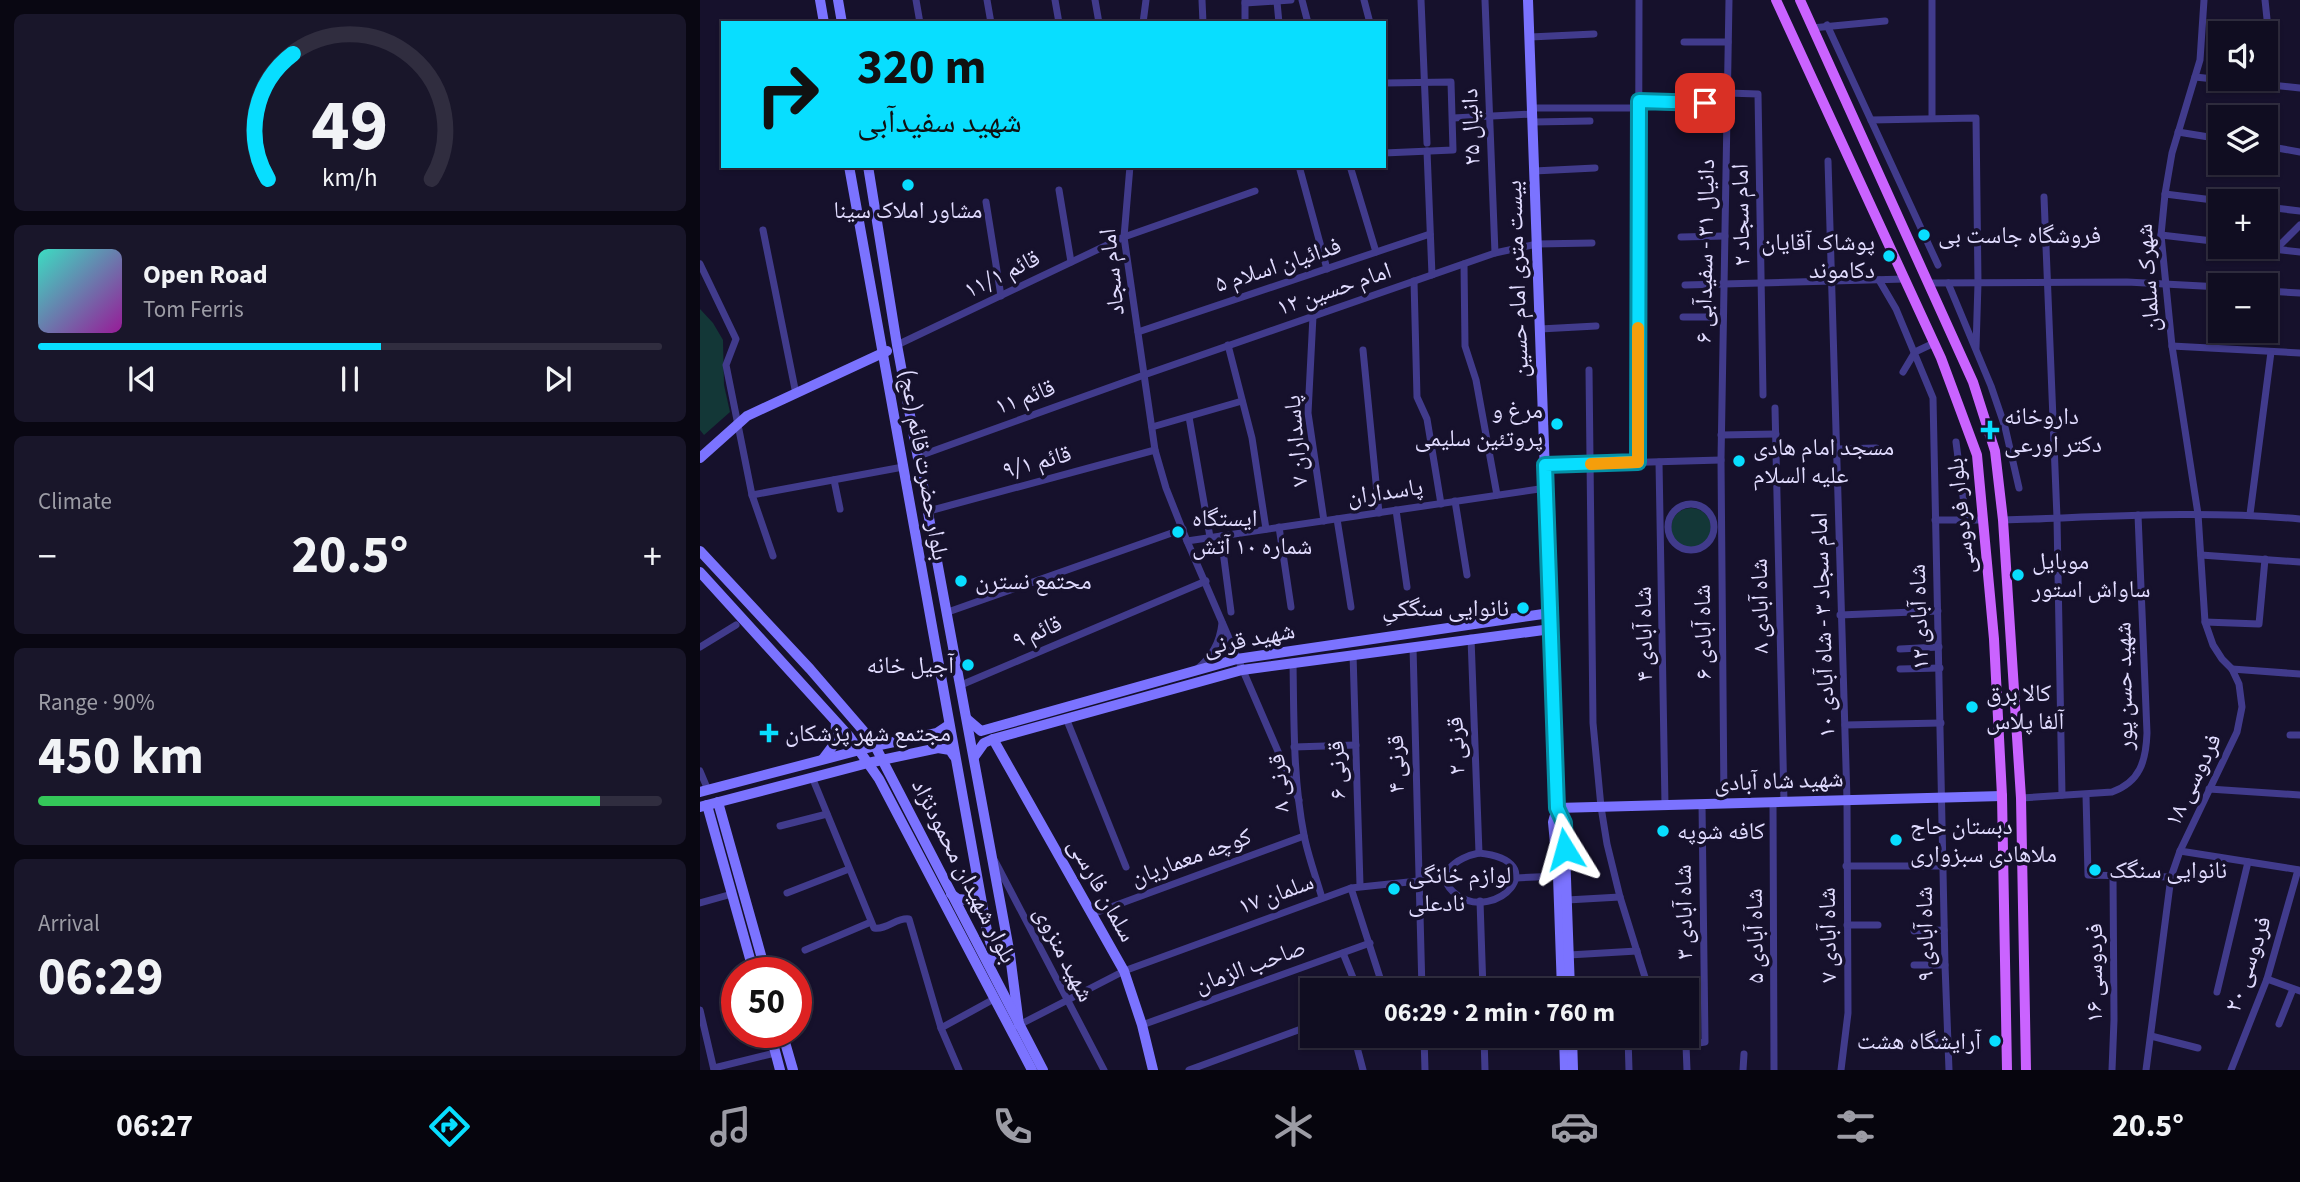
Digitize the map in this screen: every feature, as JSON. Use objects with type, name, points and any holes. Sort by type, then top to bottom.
[{"type":"main road","points":[[820,0],[824,21]]},
{"type":"main road","points":[[838,0],[842,21]]},
{"type":"main road","name":"بیست متری امام حسین","points":[[1528,0],[1557,808],[1553,822],[1562,978]]},
{"type":"main road","name":"بلوار فردوسی","points":[[1776,0],[1934,343],[1977,455],[1994,639],[2002,796],[2007,1070]]},
{"type":"main road","name":"بلوار فردوسی","points":[[1800,0],[1973,382],[1995,451],[2003,520],[2021,798],[2026,1070]]},
{"type":"main road","name":"بلوار حضرت قائم (عج)","points":[[849,168],[991,952],[1001,961],[1010,955]]},
{"type":"main road","name":"بلوار حضرت قائم (عج)","points":[[869,168],[897,345],[1010,955],[1016,1029],[1032,1070]]},
{"type":"main road","points":[[700,458],[747,416],[883,354],[897,345]]},
{"type":"main road","name":"بلوار شهیدان محمودنژاد","points":[[700,551],[810,669],[875,746],[1016,1029]]},
{"type":"main road","name":"بلوار شهیدان محمودنژاد","points":[[700,572],[836,722],[869,763],[994,999],[1016,1029]]},
{"type":"main road","name":"شهید قرنی","points":[[981,731],[1191,672],[1550,613]]},
{"type":"main road","name":"شهید قرنی","points":[[988,741],[1240,664],[1293,662],[1551,629]]},
{"type":"main road","points":[[967,719],[981,731]]},
{"type":"main road","points":[[820,761],[835,743],[836,722]]},
{"type":"main road","points":[[704,791],[875,746],[937,733],[949,724]]},
{"type":"main road","name":"سلمان فارسی","points":[[981,731],[979,740],[988,741],[1124,971],[1153,1070]]},
{"type":"main road","points":[[937,733],[944,736],[945,741],[939,748]]},
{"type":"main road","points":[[974,757],[988,741]]},
{"type":"main road","points":[[750,957],[703,806],[869,763],[939,748],[950,750],[954,756]]},
{"type":"main road","name":"شهید شاه آبادی","points":[[1557,808],[2002,796]]},
{"type":"main road","points":[[718,802],[762,957]]},
{"type":"main road","name":"بیست متری امام حسین","points":[[1557,808],[1564,823],[1570,978]]},
{"type":"main road","points":[[950,893],[958,899],[968,900],[979,891]]},
{"type":"main road","name":"بلوار حضرت قائم (عج)","points":[[1016,1029],[1043,1070]]},
{"type":"main road","points":[[774,1048],[780,1070]]},
{"type":"main road","points":[[787,1048],[793,1070]]},
{"type":"main road","points":[[1564,1048],[1565,1070]]},
{"type":"main road","points":[[1572,1048],[1573,1070]]},
{"type":"street","points":[[916,0],[920,21]]},
{"type":"street","points":[[987,0],[991,21]]},
{"type":"street","points":[[1055,0],[1059,21]]},
{"type":"street","points":[[1095,0],[1099,21]]},
{"type":"street","points":[[1143,21],[1146,0]]},
{"type":"street","points":[[1202,0],[1203,21]]},
{"type":"street","points":[[1245,21],[1245,1],[1291,0]]},
{"type":"street","points":[[1302,0],[1307,21]]},
{"type":"street","points":[[1364,0],[1369,21]]},
{"type":"street","points":[[1421,0],[1432,275]]},
{"type":"street","name":"دانیال ۲۵","points":[[1485,0],[1495,253]]},
{"type":"street","points":[[1638,462],[1639,0]]},
{"type":"street","name":"دانیال ۳۱ - سفیدآبی ۶","points":[[1721,460],[1729,0]]},
{"type":"street","points":[[1932,0],[1932,118]]},
{"type":"street","name":"شهرک سلمان","points":[[2198,514],[2172,346],[2161,234],[2165,194],[2178,132],[2203,40],[2204,0]]},
{"type":"street","points":[[2265,0],[2267,19]]},
{"type":"street","points":[[1278,2],[1279,21]]},
{"type":"street","points":[[1812,28],[1885,21]]},
{"type":"street","points":[[1827,25],[1938,265]]},
{"type":"street","points":[[1530,37],[1594,34]]},
{"type":"street","points":[[1684,43],[1728,42]]},
{"type":"street","points":[[2195,77],[2208,78]]},
{"type":"street","points":[[1386,83],[1451,82],[1453,150],[1427,147],[1386,153]]},
{"type":"street","points":[[2278,84],[2300,88]]},
{"type":"street","name":"امام سجاد ۲","points":[[1727,93],[1758,94],[1762,283]]},
{"type":"street","points":[[1452,118],[1532,115],[1639,104],[1727,104]]},
{"type":"street","points":[[1532,115],[1590,121]]},
{"type":"street","points":[[1871,120],[1976,118],[1976,348]]},
{"type":"street","points":[[2178,132],[2208,137]]},
{"type":"street","points":[[2278,148],[2300,152]]},
{"type":"street","name":"امام سجاد ۳ - شاه آبادی ۱۰","points":[[1828,161],[1847,800]]},
{"type":"street","name":"امام سجاد","points":[[1130,168],[1124,237],[1155,450],[1166,488],[1187,541],[1299,800]]},
{"type":"street","points":[[1300,168],[1327,269]]},
{"type":"street","points":[[1351,168],[1376,253]]},
{"type":"street","points":[[1535,171],[1595,168]]},
{"type":"street","points":[[1059,190],[1071,262]]},
{"type":"street","name":"قائم ۱۱/۱","points":[[897,345],[1124,237],[1255,191]]},
{"type":"street","points":[[2165,194],[2208,199]]},
{"type":"street","points":[[2044,197],[2057,518],[2062,795]]},
{"type":"street","points":[[986,202],[1002,296]]},
{"type":"street","points":[[2278,208],[2300,211]]},
{"type":"street","points":[[2278,247],[2300,225]]},
{"type":"street","points":[[763,230],[796,394]]},
{"type":"street","name":"فدائیان اسلام ۵","points":[[1138,332],[1430,234]]},
{"type":"street","points":[[2161,234],[2208,240]]},
{"type":"street","points":[[1681,237],[1725,236]]},
{"type":"street","name":"امام حسین ۱۲","points":[[1144,374],[1495,253],[1537,244],[1592,243]]},
{"type":"street","points":[[2278,249],[2300,252]]},
{"type":"street","points":[[700,264],[736,339],[726,365],[736,425],[751,495],[773,556]]},
{"type":"street","points":[[1464,264],[1465,346],[1476,380],[1497,495]]},
{"type":"street","points":[[1685,285],[1905,279]]},
{"type":"street","name":"شاه آبادی ۱۲","points":[[1879,280],[1896,309],[1932,391],[1943,797]]},
{"type":"street","points":[[1415,281],[1417,397],[1427,419],[1441,504]]},
{"type":"street","points":[[1928,283],[2166,282],[2208,286]]},
{"type":"street","points":[[1762,283],[1763,395]]},
{"type":"street","points":[[1948,283],[1976,348],[2005,427],[2019,488]]},
{"type":"street","points":[[2278,291],[2300,293]]},
{"type":"street","name":"پاسداران ۷","points":[[1313,316],[1308,413],[1324,521]]},
{"type":"street","points":[[1683,317],[1723,317]]},
{"type":"street","points":[[1540,329],[1596,326]]},
{"type":"street","points":[[1903,372],[1915,352],[1934,343]]},
{"type":"street","points":[[1228,345],[1252,438],[1266,529]]},
{"type":"street","points":[[2172,346],[2300,353]]},
{"type":"street","points":[[1363,350],[1379,513]]},
{"type":"street","points":[[2250,514],[2271,352]]},
{"type":"street","points":[[1589,370],[1593,723],[1607,845],[1645,978]]},
{"type":"street","name":"قائم ۱۱","points":[[919,456],[1144,374]]},
{"type":"street","points":[[1152,427],[1242,401]]},
{"type":"street","name":"شاه آبادی ۸","points":[[1775,408],[1784,802]]},
{"type":"street","points":[[1189,416],[1210,537]]},
{"type":"street","points":[[1721,435],[1776,434]]},
{"type":"street","points":[[1955,442],[1966,520]]},
{"type":"street","points":[[1838,449],[1876,448]]},
{"type":"street","name":"قائم ۹/۱","points":[[929,511],[1155,450]]},
{"type":"street","points":[[1545,465],[1721,460]]},
{"type":"street","name":"شاه آبادی ۶","points":[[1721,460],[1718,528],[1724,803]]},
{"type":"street","name":"شاه آبادی ۴","points":[[1659,461],[1665,529],[1665,805]]},
{"type":"street","points":[[751,495],[903,467]]},
{"type":"street","points":[[834,480],[840,509]]},
{"type":"street","name":"پاسداران","points":[[1187,541],[1546,488]]},
{"type":"street","points":[[1455,501],[1467,575]]},
{"type":"street","points":[[1689,505],[1697,505],[1709,513],[1718,528],[1707,544],[1694,550],[1687,550],[1674,543],[1665,529],[1672,515],[1682,506],[1689,505]]},
{"type":"street","points":[[1396,510],[1407,587]]},
{"type":"street","points":[[2003,520],[2198,514],[2250,514],[2300,519]]},
{"type":"street","name":"فردوسی ۱۸","points":[[2148,1070],[2171,877],[2180,851],[2241,719],[2242,694],[2232,669],[2213,645],[2205,622],[2198,514]]},
{"type":"street","name":"شهید حسن پور","points":[[2021,798],[2112,792],[2124,788],[2140,773],[2147,733],[2138,515]]},
{"type":"street","points":[[1337,519],[1350,607]]},
{"type":"street","points":[[1935,520],[1984,520]]},
{"type":"street","points":[[1279,527],[1292,607]]},
{"type":"street","points":[[948,612],[1183,529]]},
{"type":"street","points":[[1221,536],[1231,612]]},
{"type":"street","points":[[2201,555],[2300,562]]},
{"type":"street","points":[[2205,622],[2259,624],[2265,559]]},
{"type":"street","name":"قائم ۹","points":[[961,685],[1206,582]]},
{"type":"street","points":[[1840,615],[1938,611]]},
{"type":"street","points":[[1191,672],[1203,664],[1212,653],[1222,622]]},
{"type":"street","points":[[700,647],[736,625]]},
{"type":"street","name":"قرنی ۲","points":[[1471,638],[1479,853]]},
{"type":"street","name":"قرنی ۴","points":[[1413,647],[1422,978]]},
{"type":"street","points":[[1900,649],[1939,647]]},
{"type":"street","name":"قرنی ۶","points":[[1353,654],[1360,885]]},
{"type":"street","name":"قرنی ۸","points":[[1293,662],[1294,747],[1299,800],[1304,836],[1322,898]]},
{"type":"street","points":[[1900,669],[1940,668]]},
{"type":"street","points":[[2232,669],[2300,674]]},
{"type":"street","points":[[1066,718],[1126,867]]},
{"type":"street","points":[[1845,725],[1941,723]]},
{"type":"street","points":[[2290,735],[2300,735]]},
{"type":"street","points":[[1294,747],[1356,745]]},
{"type":"street","points":[[700,771],[704,791]]},
{"type":"street","points":[[811,778],[874,928],[881,928],[904,918],[909,919],[941,1028],[959,1070]]},
{"type":"street","points":[[2209,789],[2300,795]]},
{"type":"street","points":[[2086,794],[2088,875],[2171,877]]},
{"type":"street","name":"شاه آبادی ۹","points":[[1943,797],[1949,1070]]},
{"type":"street","name":"شاه آبادی ۷","points":[[1841,1070],[1848,1013],[1847,800]]},
{"type":"street","name":"شاه آبادی ۵","points":[[1773,802],[1774,1070]]},
{"type":"street","name":"شاه آبادی ۳","points":[[1699,1043],[1705,1042],[1702,804]]},
{"type":"street","points":[[780,826],[827,814]]},
{"type":"street","name":"کوچه معماریان","points":[[1091,914],[1304,836]]},
{"type":"street","points":[[2180,851],[2299,870]]},
{"type":"street","points":[[1479,853],[1506,860],[1514,869],[1514,886],[1506,895],[1480,901],[1465,900],[1448,884],[1450,867],[1454,862],[1479,853]]},
{"type":"street","name":"شهید منزوی","points":[[991,854],[1104,1070]]},
{"type":"street","points":[[2217,992],[2248,862]]},
{"type":"street","points":[[1846,866],[1943,866]]},
{"type":"street","points":[[788,893],[849,869]]},
{"type":"street","name":"فردوسی ۲۰","points":[[2231,1070],[2267,979],[2299,870]]},
{"type":"street","name":"فردوسی ۱۶","points":[[2112,1070],[2113,875]]},
{"type":"street","points":[[1516,878],[1558,876]]},
{"type":"street","name":"سلمان ۱۷","points":[[1016,1029],[1124,971],[1322,898],[1360,885],[1447,878]]},
{"type":"street","points":[[1351,888],[1380,978]]},
{"type":"street","points":[[700,903],[732,894]]},
{"type":"street","points":[[1567,900],[1620,897]]},
{"type":"street","points":[[1480,901],[1483,978]]},
{"type":"street","points":[[805,950],[871,922]]},
{"type":"street","points":[[1847,925],[1878,925]]},
{"type":"street","points":[[1914,931],[1944,930]]},
{"type":"street","name":"صاحب الزمان","points":[[1142,1025],[1370,943]]},
{"type":"street","points":[[1569,955],[1637,951]]},
{"type":"street","points":[[1343,953],[1352,978]]},
{"type":"street","points":[[1914,965],[1945,965]]},
{"type":"street","points":[[2267,979],[2296,990],[2279,1024]]},
{"type":"street","points":[[941,1028],[994,999]]},
{"type":"street","points":[[700,1010],[714,1069],[775,1053]]},
{"type":"street","points":[[1189,1070],[1300,1029]]},
{"type":"street","points":[[2151,1036],[2198,1048]]},
{"type":"street","points":[[1912,1042],[1948,1042]]},
{"type":"street","points":[[1357,1048],[1363,1070]]},
{"type":"street","points":[[1424,1048],[1425,1070]]},
{"type":"street","points":[[1484,1048],[1485,1070]]},
{"type":"street","points":[[1628,1048],[1629,1070]]},
{"type":"street","points":[[1686,1048],[1687,1070]]},
{"type":"street","points":[[1743,1070],[1744,1054]]},
{"type":"green space","points":[[700,309],[723,340],[724,385],[730,412],[704,435],[700,430]]},
{"type":"green space","points":[[1691,508],[1705,514],[1711,528],[1705,542],[1691,548],[1677,542],[1671,528],[1677,514]]},
{"type":"slow traffic","points":[[1591,464],[1638,462],[1638,328]]},
{"type":"place","name":"مشاور املاک سینا","points":[[908,185]]},
{"type":"place","name":"فروشگاه جاست بی","points":[[1924,235]]},
{"type":"place","name":"پوشاک آقایان دکاموند","points":[[1889,256]]},
{"type":"place","name":"مرغ و پروتئین سلیمی","points":[[1557,424]]},
{"type":"place","name":"داروخانه دکتر اورعی","points":[[1990,430]]},
{"type":"place","name":"مسجد امام هادی علیه السلام","points":[[1739,461]]},
{"type":"place","name":"ایستگاه شماره ۱۰ آتش","points":[[1178,532]]},
{"type":"place","name":"موبایل ساواش استور","points":[[2018,575]]},
{"type":"place","name":"محتمع نسترن","points":[[961,581]]},
{"type":"place","name":"نانوایی سنگکیِ","points":[[1523,608]]},
{"type":"place","name":"آجیل خانه","points":[[968,665]]},
{"type":"place","name":"کالا برق آلفا پلاس","points":[[1972,707]]},
{"type":"place","name":"مجتمع شهر پزشکان","points":[[769,733]]},
{"type":"place","name":"کافه شوپه","points":[[1663,831]]},
{"type":"place","name":"دبستان حاج ملاهادی سبزواری","points":[[1896,840]]},
{"type":"place","name":"نانوایی سنگک","points":[[2095,870]]},
{"type":"place","name":"لوازم خانگی نادعلی","points":[[1394,889]]},
{"type":"place","name":"آرایشگاه هشت","points":[[1995,1041]]},
{"type":"route","points":[[1565,849],[1564,823],[1557,808],[1545,465],[1638,462],[1639,101],[1705,103]]}]
